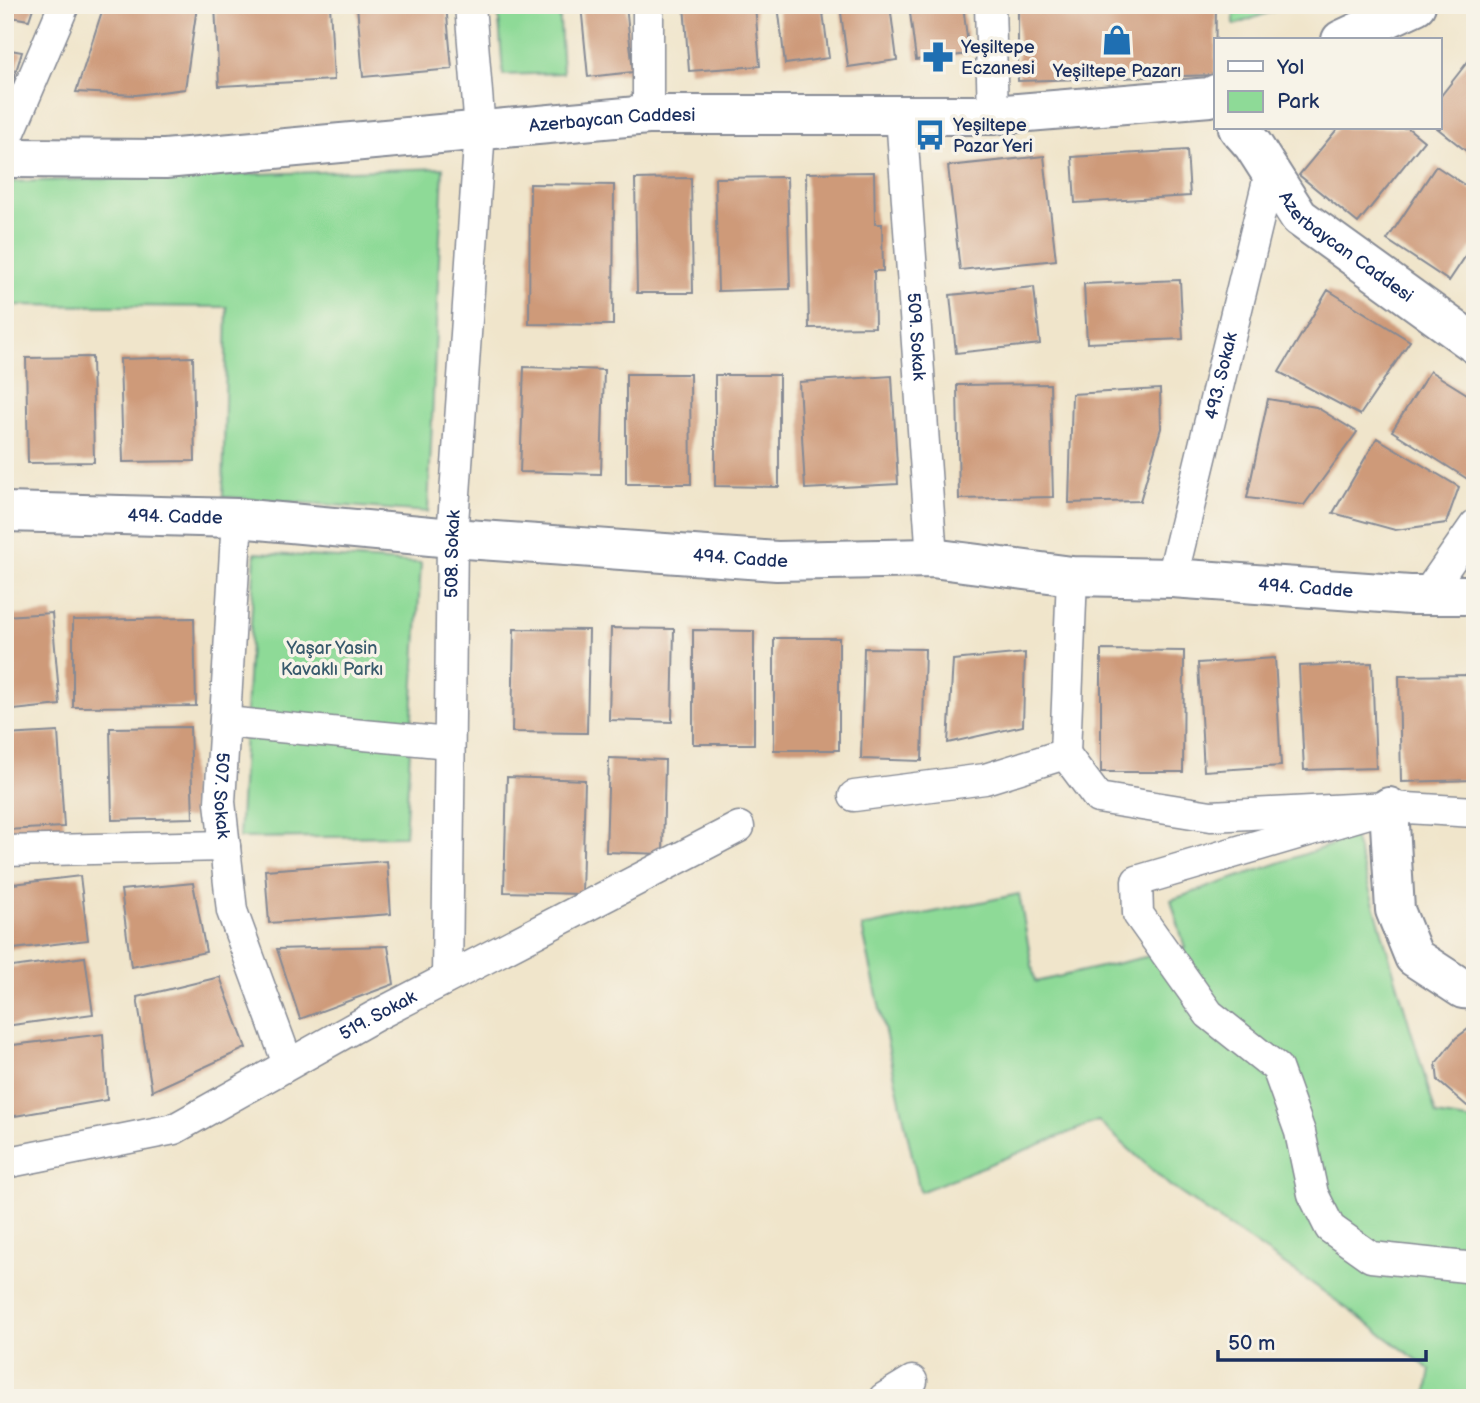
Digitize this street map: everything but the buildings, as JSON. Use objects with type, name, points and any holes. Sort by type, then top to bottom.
[{"type":"street","points":[[5,144],[64,5]]},
{"type":"street","name":"508. Sokak","points":[[447,978],[452,538],[480,130],[470,5]]},
{"type":"street","points":[[648,5],[648,115]]},
{"type":"street","points":[[990,5],[993,115]]},
{"type":"street","points":[[1345,38],[1416,5]]},
{"type":"street","name":"Azerbaycan Caddesi","points":[[5,158],[165,159],[648,115],[993,115],[1214,98]]},
{"type":"street","name":"509. Sokak","points":[[901,115],[932,558]]},
{"type":"street","name":"Azerbaycan Caddesi","points":[[1240,130],[1253,145],[1299,217],[1475,344]]},
{"type":"street","name":"493. Sokak","points":[[1172,578],[1270,172]]},
{"type":"street","name":"494. Cadde","points":[[5,512],[237,518],[452,538],[777,561],[932,558],[1072,576],[1172,578],[1475,595]]},
{"type":"street","name":"507. Sokak","points":[[237,518],[220,802],[232,911],[288,1064]]},
{"type":"street","points":[[1427,594],[1475,525]]},
{"type":"street","points":[[1072,576],[1065,754],[1098,798],[1211,817],[1389,807],[1475,812]]},
{"type":"street","points":[[225,722],[449,743]]},
{"type":"street","points":[[854,796],[985,779],[1065,754]]},
{"type":"street","points":[[1389,807],[1395,910],[1414,957],[1463,989],[1475,990]]},
{"type":"street","points":[[1389,807],[1137,881],[1138,914],[1209,1014],[1277,1068],[1300,1132],[1313,1194],[1330,1227],[1371,1258],[1475,1268]]},
{"type":"street","name":"519. Sokak","points":[[5,1163],[174,1129],[447,978],[739,827]]},
{"type":"street","points":[[5,852],[225,846]]},
{"type":"street","points":[[884,1398],[912,1381]]},
{"type":"green space","points":[[498,5],[559,5],[563,73],[503,75]]},
{"type":"green space","points":[[1234,5],[1290,5],[1234,25]]},
{"type":"green space","points":[[443,168],[428,512],[223,497],[227,307],[5,305],[5,182]]},
{"type":"green space","name":"Yaşar Yasin Kavaklı Parkı","points":[[255,553],[421,563],[405,836],[239,838]]},
{"type":"green space","points":[[1354,837],[1436,1115],[1475,1121],[1475,1398],[1426,1398],[1431,1370],[1316,1286],[1170,1186],[1098,1121],[920,1192],[862,927],[1019,894],[1035,982],[1185,948],[1171,900]]},
{"type":"place","name":"Yeşiltepe Pazarı","points":[[1117,40]]},
{"type":"place","name":"Yeşiltepe Eczanesi","points":[[938,57]]},
{"type":"place","name":"Yeşiltepe Pazar Yeri","points":[[930,135]]}]
